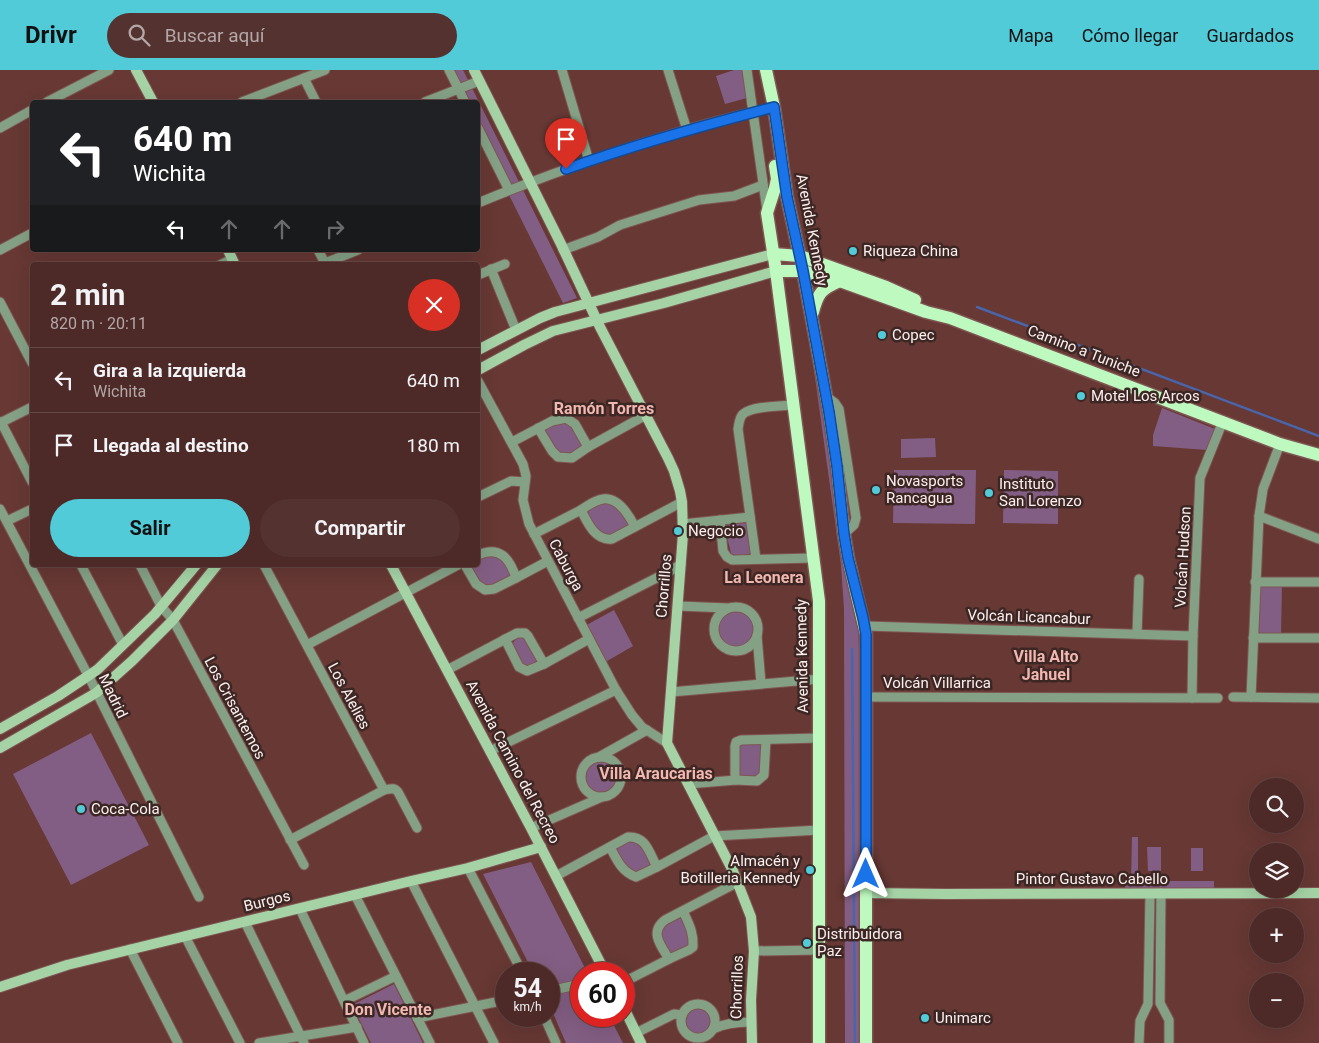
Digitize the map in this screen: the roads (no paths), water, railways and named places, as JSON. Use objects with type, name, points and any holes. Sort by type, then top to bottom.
[{"type":"main road","name":"Avenida Kennedy","points":[[766,70],[777,179],[767,213],[819,601],[819,1043]]},
{"type":"main road","name":"Avenida Kennedy","points":[[771,108],[826,396],[848,558],[865,626],[866,1043]]},
{"type":"main road","name":"Camino a Tuniche","points":[[773,254],[800,256],[886,287],[950,318]]},
{"type":"main road","name":"Camino a Tuniche","points":[[776,271],[803,271],[840,281],[926,312],[950,318],[1280,444],[1319,455]]},
{"type":"main road","points":[[812,317],[818,296],[829,285],[840,281]]},
{"type":"street","points":[[51,100],[109,70]]},
{"type":"street","points":[[136,70],[151,100]]},
{"type":"street","points":[[247,100],[325,70]]},
{"type":"street","points":[[449,70],[464,100]]},
{"type":"street","name":"Chorrillos","points":[[474,70],[596,320],[674,471],[682,502],[683,524],[667,743],[738,882],[751,917],[754,951],[751,1000],[752,1043]]},
{"type":"street","points":[[562,70],[589,161]]},
{"type":"street","points":[[668,70],[687,130]]},
{"type":"street","name":"Avenida Kennedy","points":[[747,70],[767,213]]},
{"type":"street","points":[[304,78],[315,100]]},
{"type":"street","points":[[430,100],[479,81]]},
{"type":"street","points":[[480,201],[589,161],[687,130],[753,111],[771,108]]},
{"type":"street","points":[[0,128],[30,111]]},
{"type":"street","points":[[480,132],[509,190]]},
{"type":"street","points":[[563,250],[598,237],[615,227],[629,222],[699,200],[734,196],[763,185]]},
{"type":"street","points":[[0,250],[30,234]]},
{"type":"street","points":[[330,262],[353,252]]},
{"type":"street","points":[[480,349],[540,318],[773,254]]},
{"type":"street","points":[[480,274],[505,264]]},
{"type":"street","points":[[492,270],[516,330]]},
{"type":"street","points":[[714,270],[714,280],[718,288]]},
{"type":"street","points":[[480,369],[546,334],[562,328],[664,304],[776,271]]},
{"type":"street","points":[[0,302],[30,359]]},
{"type":"street","name":"Caburga","points":[[480,385],[523,464],[526,476],[523,500],[528,524],[616,690],[642,727],[667,743]]},
{"type":"street","points":[[756,559],[738,429],[740,419],[743,414],[752,410],[794,405]]},
{"type":"street","points":[[30,408],[0,423],[30,478]]},
{"type":"street","points":[[538,428],[552,451],[558,457],[572,458],[588,446],[646,415]]},
{"type":"street","points":[[512,442],[552,421],[566,418],[575,424],[588,446]]},
{"type":"street","name":"Volcán Hudson","points":[[1192,698],[1200,478],[1223,421]]},
{"type":"street","points":[[1251,697],[1259,516],[1263,489],[1280,444]]},
{"type":"street","points":[[480,496],[511,481],[526,482]]},
{"type":"street","points":[[534,534],[602,499],[608,499],[626,511],[635,527]]},
{"type":"street","points":[[581,510],[596,534],[602,538],[612,539],[682,502]]},
{"type":"street","name":"Madrid","points":[[0,509],[30,565]]},
{"type":"street","points":[[7,522],[30,510]]},
{"type":"street","points":[[1259,516],[1319,539]]},
{"type":"street","points":[[683,524],[750,517]]},
{"type":"street","points":[[720,520],[723,551],[732,560],[813,558]]},
{"type":"street","points":[[480,554],[490,551],[502,555],[508,559],[516,578]]},
{"type":"street","points":[[466,567],[476,584],[485,590],[494,589],[548,561]]},
{"type":"street","points":[[578,618],[681,564]]},
{"type":"street","name":"Madrid","points":[[31,567],[89,677],[199,897]]},
{"type":"street","points":[[82,567],[123,645]]},
{"type":"street","name":"Los Crisantemos","points":[[141,567],[161,606],[173,620],[304,865]]},
{"type":"street","points":[[0,729],[89,677],[161,606],[194,567]]},
{"type":"street","points":[[0,748],[96,693],[132,661],[173,620],[215,567]]},
{"type":"street","name":"Los Alelies","points":[[265,567],[384,790]]},
{"type":"street","name":"Avenida Camino del Recreo","points":[[392,567],[600,962]]},
{"type":"street","points":[[307,645],[454,567]]},
{"type":"street","points":[[1137,634],[1139,579]]},
{"type":"street","points":[[1255,582],[1319,582]]},
{"type":"street","points":[[678,606],[740,607],[751,613],[757,623],[760,683]]},
{"type":"street","points":[[728,608],[717,616],[714,623],[715,637],[723,648],[736,651],[743,650],[754,641],[757,635]]},
{"type":"street","name":"Volcán Licancabur","points":[[865,626],[1194,636]]},
{"type":"street","points":[[447,670],[517,633],[525,633],[544,664]]},
{"type":"street","points":[[1253,638],[1319,638]]},
{"type":"street","points":[[505,639],[519,667],[527,671],[544,664],[589,639]]},
{"type":"street","points":[[671,692],[820,679]]},
{"type":"street","points":[[490,751],[616,690]]},
{"type":"street","name":"Volcán Villarrica","points":[[866,697],[1218,698]]},
{"type":"street","points":[[1233,697],[1319,698]]},
{"type":"street","points":[[603,797],[591,794],[583,786],[582,774],[588,763],[647,730]]},
{"type":"street","points":[[736,780],[736,742],[741,740],[819,738]]},
{"type":"street","points":[[688,784],[757,780],[764,775],[766,740]]},
{"type":"street","points":[[531,828],[614,792],[619,787],[621,781],[620,769],[611,760],[599,757]]},
{"type":"street","points":[[290,840],[384,790],[392,788],[398,792],[416,828]]},
{"type":"street","points":[[610,846],[625,871],[636,877],[714,836],[819,830]]},
{"type":"street","points":[[556,876],[628,837],[639,838],[645,842],[656,866]]},
{"type":"street","name":"Burgos","points":[[0,987],[67,965],[468,868],[541,847]]},
{"type":"street","points":[[468,868],[517,962]]},
{"type":"street","points":[[410,881],[494,1043]]},
{"type":"street","points":[[669,959],[659,942],[658,930],[660,923],[738,882]]},
{"type":"street","name":"Pintor Gustavo Cabello","points":[[866,893],[1319,893]]},
{"type":"street","points":[[1139,1043],[1140,1020],[1148,1004],[1155,894]]},
{"type":"street","points":[[1155,894],[1160,1003],[1169,1020],[1169,1043]]},
{"type":"street","points":[[355,895],[430,1043]]},
{"type":"street","points":[[300,908],[364,1043]]},
{"type":"street","points":[[635,976],[689,950],[693,946],[692,928],[683,911]]},
{"type":"street","points":[[245,922],[302,1040]]},
{"type":"street","points":[[185,936],[240,1043]]},
{"type":"street","points":[[130,949],[178,1043]]},
{"type":"street","points":[[754,951],[818,950]]},
{"type":"street","points":[[344,1001],[396,976]]},
{"type":"street","points":[[417,1018],[495,1002]]},
{"type":"street","points":[[713,1029],[715,1018],[706,1005],[689,1006],[682,1014],[682,1026],[688,1035],[693,1037],[704,1036],[721,1025],[751,1022]]},
{"type":"street","points":[[636,1033],[674,1014],[682,1014]]},
{"type":"street","points":[[259,1043],[302,1040],[356,1027]]},
{"type":"street","points":[[549,1027],[556,1043]]},
{"type":"street","points":[[633,1027],[641,1043]]},
{"type":"waterway","points":[[977,307],[1319,436]]},
{"type":"waterway","points":[[852,649],[855,1043]]},
{"type":"place","name":"Riqueza China","points":[[853,251]]},
{"type":"place","name":"Copec","points":[[882,335]]},
{"type":"place","name":"Motel Los Arcos","points":[[1081,396]]},
{"type":"place","name":"Novasports Rancagua","points":[[876,490]]},
{"type":"place","name":"Instituto San Lorenzo","points":[[989,493]]},
{"type":"place","name":"Negocio","points":[[678,531]]},
{"type":"place","name":"Coca-Cola","points":[[81,809]]},
{"type":"place","name":"Almacén y Botilleria Kennedy","points":[[810,870]]},
{"type":"place","name":"Distribuidora Paz","points":[[807,943]]},
{"type":"place","name":"Unimarc","points":[[925,1018]]},
{"type":"district","name":"Ramón Torres","points":[[604,408]]},
{"type":"district","name":"La Leonera","points":[[764,577]]},
{"type":"district","name":"Villa Alto Jahuel","points":[[1046,665]]},
{"type":"district","name":"Villa Araucarias","points":[[656,773]]},
{"type":"district","name":"Don Vicente","points":[[388,1009]]}]
